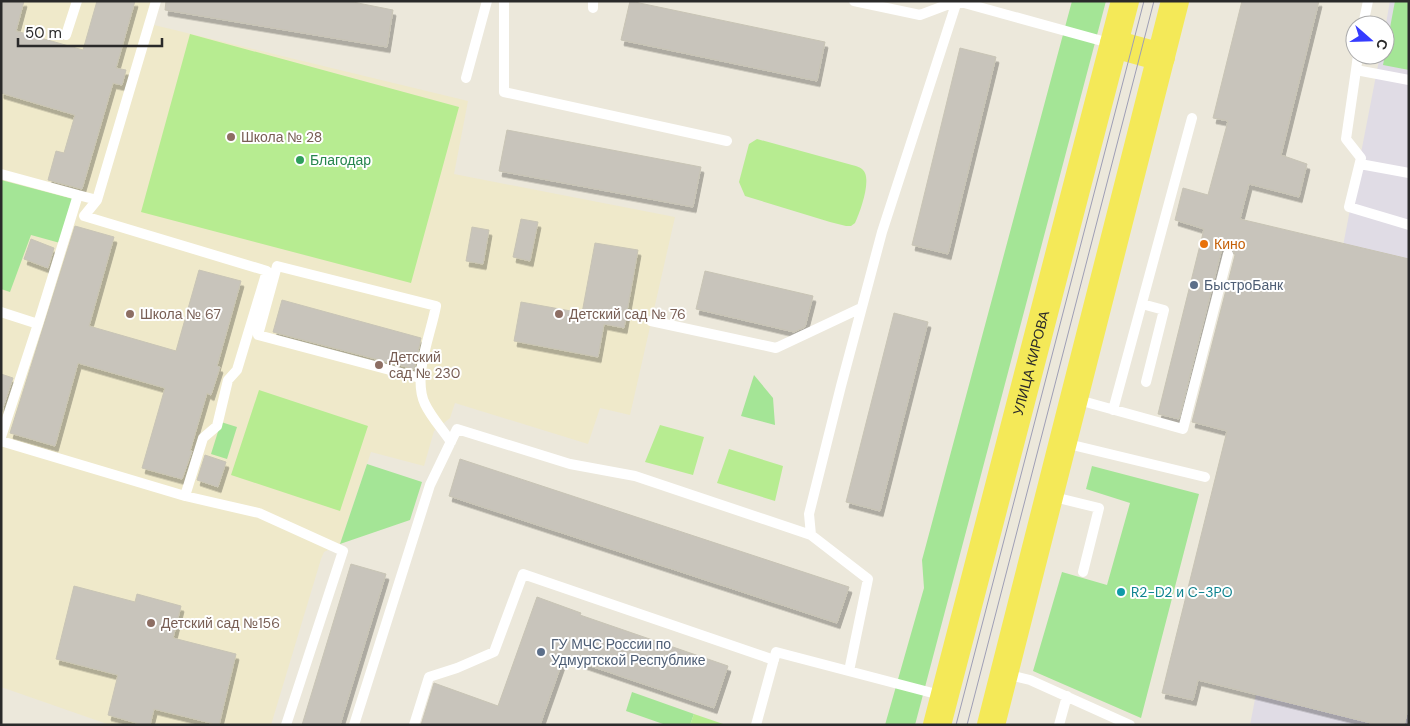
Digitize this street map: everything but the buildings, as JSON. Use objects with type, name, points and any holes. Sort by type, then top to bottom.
[{"type":"main road","name":"УЛИЦА КИРОВА","points":[[937,725],[1125,1]]},
{"type":"main road","points":[[991,725],[1175,1]]},
{"type":"main road","points":[[1114,44],[1161,56]]},
{"type":"lane","points":[[66,35],[77,1]]},
{"type":"lane","points":[[156,1],[97,200],[84,216],[267,271],[237,370],[228,380],[217,426],[203,438],[185,496]]},
{"type":"lane","points":[[466,78],[487,1]]},
{"type":"lane","points":[[504,1],[504,92],[727,141]]},
{"type":"lane","points":[[854,1],[920,15],[957,1],[1114,44]]},
{"type":"lane","points":[[811,535],[809,514],[861,308],[885,223],[957,1]]},
{"type":"lane","points":[[1366,15],[1368,1]]},
{"type":"lane","points":[[1357,65],[1346,139],[1361,158],[1349,207],[1409,226]]},
{"type":"lane","points":[[1356,70],[1409,80]]},
{"type":"lane","points":[[1113,410],[1192,118]]},
{"type":"lane","points":[[1360,164],[1409,174]]},
{"type":"lane","points":[[1,174],[97,200]]},
{"type":"lane","points":[[1,437],[78,195]]},
{"type":"lane","points":[[1074,399],[1183,428],[1228,254]]},
{"type":"lane","points":[[420,378],[258,336],[277,266],[436,306],[420,378],[421,390],[425,404],[451,442]]},
{"type":"lane","points":[[1142,304],[1164,310],[1146,382]]},
{"type":"lane","points":[[651,321],[776,348],[861,308]]},
{"type":"lane","points":[[1,312],[38,324]]},
{"type":"lane","points":[[354,725],[430,485],[457,429],[570,464],[635,476],[811,535],[868,579],[850,671]]},
{"type":"lane","points":[[1,441],[185,496],[258,513],[342,551],[286,725]]},
{"type":"lane","points":[[1063,442],[1205,477]]},
{"type":"lane","points":[[1049,496],[1099,508],[1083,572]]},
{"type":"lane","points":[[414,725],[429,677],[458,668],[494,652],[523,574],[774,660]]},
{"type":"lane","points":[[756,725],[776,652],[944,696]]},
{"type":"lane","points":[[1004,674],[1030,680],[1130,725]]},
{"type":"lane","points":[[1059,725],[1067,696]]},
{"type":"shaded area","points":[[1,1],[161,1],[154,25],[468,101],[454,174],[675,217],[630,415],[600,408],[588,444],[455,403],[450,418],[434,431],[424,466],[371,452],[340,544],[324,552],[321,559],[271,725],[110,725],[1,687]]},
{"type":"shaded area","points":[[1390,1],[1409,1],[1409,725],[1250,725],[1378,65],[1395,65],[1395,15],[1388,15]]},
{"type":"green space","points":[[1072,1],[1106,1],[915,725],[885,725],[924,588],[922,560]]},
{"type":"green space","points":[[1395,1],[1409,1],[1409,70],[1383,65],[1395,65],[1395,15],[1392,15]]},
{"type":"green space","name":"Благодар","points":[[190,34],[459,107],[411,283],[141,212]]},
{"type":"green space","points":[[757,139],[856,166],[863,170],[866,178],[865,191],[862,206],[855,223],[851,226],[846,226],[745,196],[739,182],[749,144]]},
{"type":"green space","points":[[1,180],[73,199],[60,243],[31,235],[10,292],[1,289]]},
{"type":"green space","points":[[754,375],[773,398],[775,425],[741,416]]},
{"type":"green space","points":[[259,390],[368,426],[340,511],[231,475]]},
{"type":"green space","points":[[221,422],[237,427],[227,459],[211,454]]},
{"type":"green space","points":[[660,425],[704,437],[693,475],[645,462]]},
{"type":"green space","points":[[729,449],[783,466],[775,501],[717,483]]},
{"type":"green space","points":[[367,464],[422,482],[410,520],[340,544]]},
{"type":"green space","points":[[1092,466],[1199,494],[1141,718],[1033,671],[1062,572],[1107,585],[1130,503],[1086,489]]},
{"type":"green space","points":[[632,692],[694,714],[690,725],[666,725],[626,711]]},
{"type":"green space","points":[[694,714],[726,725],[690,725]]},
{"type":"tram line","points":[[956,725],[1144,1]]},
{"type":"tram line","points":[[967,725],[1154,1]]},
{"type":"place","name":"Школа № 28","points":[[231,137]]},
{"type":"place","name":"Благодар","points":[[300,160]]},
{"type":"place","name":"Кино","points":[[1204,244]]},
{"type":"place","name":"БыстроБанк","points":[[1194,285]]},
{"type":"place","name":"Школа № 67","points":[[130,314]]},
{"type":"place","name":"Детский сад № 76","points":[[559,314]]},
{"type":"place","name":"Детский сад № 230","points":[[379,365]]},
{"type":"place","name":"R2-D2 и C-3PO","points":[[1121,592]]},
{"type":"place","name":"Детский сад №156","points":[[151,623]]},
{"type":"place","name":"ГУ МЧС России по Удмуртской Республике","points":[[541,652]]}]
